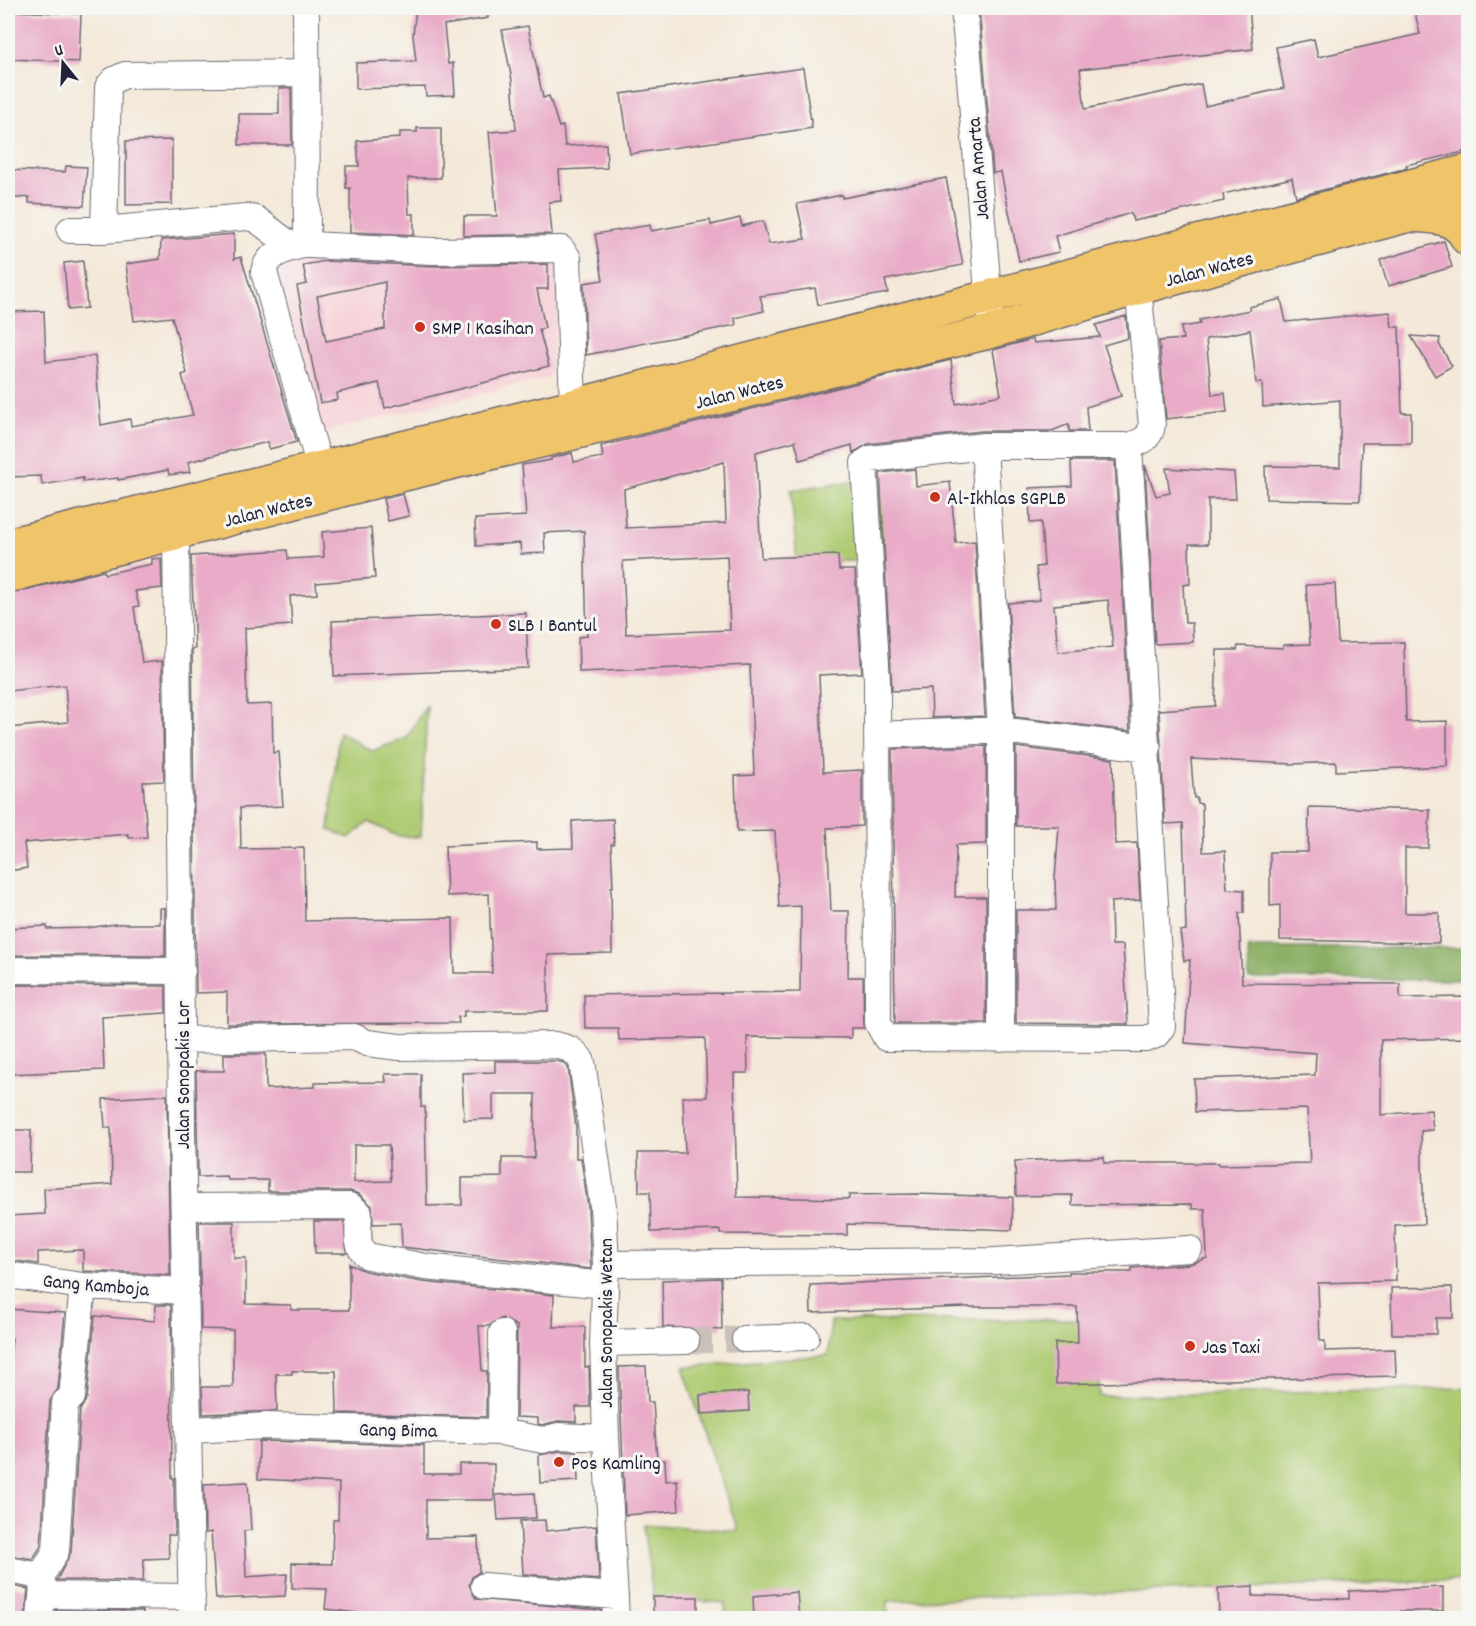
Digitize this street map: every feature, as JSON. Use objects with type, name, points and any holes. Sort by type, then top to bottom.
[{"type":"main road","name":"Jalan Wates","points":[[8,545],[573,406],[1468,171]]},
{"type":"main road","name":"Jalan Wates","points":[[8,576],[740,391],[993,331],[1138,288],[1468,199]]},
{"type":"main road","points":[[1407,215],[1439,216],[1452,221],[1464,230],[1468,239]]},
{"type":"street","points":[[306,8],[307,244]]},
{"type":"street","name":"Jalan Amarta","points":[[964,8],[988,298],[993,331]]},
{"type":"street","points":[[104,230],[108,87],[114,80],[125,75],[305,73]]},
{"type":"street","points":[[70,230],[104,230],[246,217],[256,219],[289,244],[433,251],[564,251],[568,258],[573,406]]},
{"type":"street","points":[[307,244],[276,253],[266,262],[264,272],[320,468]]},
{"type":"street","points":[[1129,446],[1148,748],[1162,1027],[1156,1035],[1146,1039],[886,1038],[880,1030],[877,680],[864,463],[870,459],[984,446],[1129,446],[1149,436],[1152,425],[1138,288]]},
{"type":"street","points":[[984,446],[1001,730],[1001,1039]]},
{"type":"street","name":"Jalan Sonopakis Lor","points":[[176,532],[184,1207],[192,1608]]},
{"type":"street","points":[[877,735],[1001,730],[1148,748]]},
{"type":"street","points":[[8,970],[182,971]]},
{"type":"street","name":"Jalan Sonopakis Wetan","points":[[182,1040],[354,1037],[367,1042],[399,1047],[556,1046],[573,1050],[582,1062],[603,1206],[606,1274],[603,1343],[615,1607]]},
{"type":"street","points":[[184,1207],[350,1206],[359,1213],[359,1244],[362,1252],[368,1256],[425,1267],[606,1274],[995,1261],[1189,1249]]},
{"type":"street","name":"Gang Kamboja","points":[[8,1275],[83,1286],[186,1291]]},
{"type":"street","points":[[41,1596],[56,1551],[64,1435],[63,1412],[65,1402],[71,1398],[72,1393],[83,1286]]},
{"type":"street","points":[[501,1432],[502,1333]]},
{"type":"street","points":[[745,1339],[806,1337]]},
{"type":"street","points":[[603,1343],[686,1341]]},
{"type":"street","name":"Gang Bima","points":[[189,1430],[266,1426],[501,1432],[536,1439],[558,1436],[606,1438]]},
{"type":"street","points":[[8,1570],[41,1596],[192,1608]]},
{"type":"street","points":[[484,1586],[615,1607]]},
{"type":"shaded area","name":"SMP 1 Kasihan","points":[[290,254],[558,254],[563,267],[550,377],[319,433],[269,277]]},
{"type":"green space","points":[[888,476],[892,559],[797,563],[791,490]]},
{"type":"green space","points":[[427,704],[421,837],[397,836],[369,822],[349,838],[329,830],[339,732],[372,751],[407,738]]},
{"type":"green space","points":[[1248,948],[1468,948],[1468,980],[1249,979]]},
{"type":"green space","points":[[1093,1319],[1100,1396],[1468,1388],[1468,1580],[888,1601],[888,1618],[725,1618],[725,1603],[653,1597],[643,1524],[738,1531],[683,1367],[828,1355],[831,1321]]},
{"type":"building","points":[[416,8],[487,8],[488,18],[444,25],[448,64],[453,63],[455,95],[426,96],[425,87],[356,89],[356,63],[416,61],[413,35]]},
{"type":"building","points":[[979,8],[1249,8],[1253,49],[1080,69],[1085,109],[1201,84],[1205,106],[1284,88],[1276,47],[1314,39],[1318,57],[1420,34],[1414,8],[1468,8],[1468,151],[1406,165],[1407,168],[1296,197],[1292,178],[1223,194],[1224,201],[1133,221],[1131,213],[1055,236],[1059,252],[1019,261],[1001,172],[993,173]]},
{"type":"building","points":[[12,11],[81,14],[79,62],[10,59]]},
{"type":"building","points":[[528,26],[543,98],[549,96],[559,127],[563,126],[565,146],[606,144],[607,168],[559,170],[561,201],[549,202],[552,234],[464,236],[464,216],[497,216],[489,132],[516,130],[512,80],[502,30]]},
{"type":"building","points":[[803,68],[812,128],[630,154],[621,94]]},
{"type":"building","points":[[279,88],[291,88],[292,145],[239,145],[239,114],[279,114]]},
{"type":"building","points":[[417,128],[441,128],[441,178],[408,178],[409,214],[414,214],[414,235],[350,232],[350,188],[346,188],[346,166],[359,166],[357,141],[400,138],[400,132],[417,132]]},
{"type":"building","points":[[172,140],[172,204],[126,205],[126,141]]},
{"type":"building","points":[[66,166],[87,167],[84,206],[29,203],[29,197],[8,199],[8,170],[65,172]]},
{"type":"building","points":[[946,178],[963,265],[885,280],[888,293],[818,305],[815,288],[760,296],[764,311],[735,318],[736,325],[586,355],[584,283],[603,280],[595,234],[650,225],[651,231],[710,220],[711,225],[740,218],[742,226],[763,221],[769,244],[805,239],[797,204],[842,195],[842,198]]},
{"type":"building","points":[[234,234],[234,259],[241,257],[297,442],[269,449],[268,442],[234,450],[188,462],[190,472],[169,475],[168,470],[118,480],[118,478],[83,482],[83,478],[42,485],[41,476],[8,477],[8,312],[44,311],[46,362],[95,356],[101,425],[130,419],[131,426],[193,415],[182,375],[187,373],[172,317],[134,321],[126,264],[160,259],[161,240]]},
{"type":"building","points":[[1444,241],[1452,267],[1388,286],[1380,260]]},
{"type":"building","points":[[83,261],[87,308],[68,310],[64,263]]},
{"type":"building","name":"SMP 1 Kasihan","points":[[326,261],[433,266],[548,264],[548,289],[537,289],[545,328],[539,329],[549,366],[385,408],[379,383],[337,393],[338,400],[320,403],[297,286],[307,284],[303,265]],"holes":[[[385,282],[385,329],[326,341],[317,296]]]},
{"type":"building","points":[[1281,299],[1286,322],[1390,312],[1392,327],[1399,327],[1402,413],[1411,413],[1411,443],[1362,443],[1360,501],[1266,499],[1265,466],[1340,467],[1340,400],[1263,407],[1262,383],[1256,383],[1250,330],[1206,339],[1212,395],[1225,393],[1227,412],[1166,419],[1159,341],[1183,339],[1181,327],[1200,324],[1199,320],[1250,310],[1249,307]]},
{"type":"building","points":[[1126,316],[1128,338],[1104,345],[1121,396],[1086,407],[1088,431],[1069,431],[1069,424],[1052,431],[982,431],[868,444],[853,453],[852,445],[800,460],[795,441],[756,452],[761,558],[838,555],[839,570],[855,570],[862,673],[819,675],[823,772],[862,770],[862,826],[827,828],[831,911],[849,911],[848,977],[863,977],[864,1028],[851,1028],[851,1038],[747,1037],[748,1073],[734,1073],[737,1197],[849,1199],[849,1195],[916,1194],[1013,1197],[1012,1230],[847,1224],[847,1235],[720,1234],[720,1230],[651,1232],[650,1192],[639,1192],[638,1153],[685,1153],[683,1097],[707,1097],[705,1038],[619,1040],[618,1028],[585,1028],[584,995],[800,992],[801,906],[779,907],[775,831],[737,832],[735,776],[754,775],[750,665],[579,672],[578,637],[587,636],[584,531],[544,533],[545,553],[521,554],[520,543],[476,546],[475,519],[526,516],[522,465],[551,460],[551,458],[572,453],[574,462],[603,457],[601,446],[951,360],[956,404],[1001,395],[993,350],[1033,339],[1034,343],[1100,337],[1096,325]],"holes":[[[724,462],[726,523],[626,528],[624,489]],[[727,556],[730,630],[626,634],[623,561]]]},
{"type":"building","points":[[1411,336],[1440,338],[1439,344],[1452,366],[1435,376]]},
{"type":"building","points":[[1071,461],[1115,461],[1130,731],[1015,717],[1008,603],[1040,600],[1036,567],[1044,566],[1041,522],[1030,523],[1029,488],[1072,486]],"holes":[[[1108,600],[1113,647],[1058,652],[1054,605]]]},
{"type":"building","points":[[1145,465],[1156,496],[1170,493],[1166,468],[1234,472],[1236,499],[1208,499],[1208,544],[1189,544],[1190,584],[1183,585],[1185,623],[1192,623],[1193,642],[1155,644]]},
{"type":"building","points":[[915,469],[916,486],[950,482],[956,543],[975,541],[985,716],[932,718],[931,689],[892,691],[880,473]]},
{"type":"building","points":[[403,494],[409,516],[388,521],[383,499]]},
{"type":"building","points":[[371,528],[375,578],[316,583],[317,594],[290,596],[292,625],[245,628],[247,705],[272,704],[273,753],[279,752],[283,806],[240,808],[241,849],[304,848],[305,921],[453,918],[454,973],[492,973],[489,894],[447,896],[445,846],[537,842],[537,849],[573,848],[572,821],[613,819],[614,844],[611,844],[612,953],[548,955],[548,1011],[464,1011],[464,1016],[458,1017],[459,1023],[227,1024],[227,992],[196,993],[192,649],[195,649],[191,556],[287,550],[288,559],[324,557],[322,532]]},
{"type":"building","points":[[161,558],[162,588],[135,591],[139,606],[134,607],[142,663],[162,661],[164,781],[143,782],[147,837],[129,838],[128,834],[24,843],[27,868],[8,871],[8,728],[68,722],[65,685],[8,691],[8,594],[104,571],[105,574],[152,564],[152,559]]},
{"type":"building","points":[[1335,584],[1338,643],[1404,642],[1406,722],[1447,721],[1447,766],[1336,771],[1336,762],[1293,764],[1191,759],[1194,798],[1197,798],[1197,803],[1202,804],[1203,852],[1225,851],[1227,889],[1244,890],[1244,913],[1239,913],[1242,983],[1400,984],[1400,998],[1468,997],[1468,1038],[1381,1040],[1381,1115],[1431,1110],[1433,1130],[1421,1131],[1424,1224],[1395,1225],[1396,1281],[1318,1283],[1320,1341],[1325,1341],[1325,1351],[1395,1349],[1396,1376],[1056,1384],[1055,1343],[1078,1343],[1077,1307],[966,1307],[811,1313],[810,1285],[1069,1274],[1069,1272],[1132,1272],[1132,1268],[1190,1264],[1207,1258],[1205,1209],[1192,1209],[1192,1204],[1072,1205],[1072,1195],[1016,1196],[1015,1161],[1104,1157],[1104,1163],[1219,1163],[1219,1165],[1310,1163],[1307,1109],[1195,1112],[1194,1079],[1315,1075],[1316,1053],[1185,1043],[1190,960],[1184,961],[1180,931],[1186,930],[1183,823],[1165,824],[1159,710],[1215,706],[1217,650],[1237,650],[1238,646],[1283,648],[1283,645],[1310,644],[1306,585]]},
{"type":"building","points":[[526,613],[528,668],[334,676],[332,621]]},
{"type":"building","points":[[986,746],[986,844],[956,845],[955,897],[986,897],[986,1023],[895,1023],[892,749]]},
{"type":"building","points":[[1016,747],[1113,759],[1115,844],[1137,843],[1140,900],[1111,902],[1112,945],[1123,945],[1128,1024],[1016,1023],[1016,910],[1056,910],[1055,879],[1059,826],[1016,826]]},
{"type":"building","points":[[1309,807],[1430,810],[1428,848],[1405,848],[1405,913],[1439,913],[1439,943],[1280,940],[1280,905],[1270,906],[1270,852],[1308,852]]},
{"type":"building","points":[[160,908],[165,908],[165,956],[8,955],[8,928],[47,926],[47,929],[87,928],[116,924],[160,924]]},
{"type":"building","points":[[8,985],[166,986],[166,1013],[102,1017],[104,1070],[8,1074]]},
{"type":"building","points":[[224,1054],[266,1054],[266,1089],[315,1087],[315,1083],[386,1082],[385,1074],[421,1074],[421,1107],[425,1107],[427,1206],[462,1205],[462,1178],[502,1177],[502,1158],[534,1158],[535,1094],[493,1094],[493,1119],[464,1120],[462,1073],[495,1072],[495,1061],[564,1063],[568,1067],[576,1127],[576,1158],[581,1158],[588,1207],[591,1269],[402,1247],[401,1223],[373,1224],[372,1206],[359,1194],[350,1191],[268,1191],[268,1180],[228,1180],[227,1176],[198,1177],[196,1071],[224,1071]],"holes":[[[354,1145],[389,1145],[391,1181],[354,1182]]]},
{"type":"building","points":[[167,1095],[170,1275],[83,1271],[83,1250],[38,1252],[38,1264],[8,1260],[8,1216],[45,1214],[44,1189],[112,1184],[111,1128],[105,1128],[103,1099]]},
{"type":"building","points":[[8,1130],[31,1130],[30,1172],[8,1172]]},
{"type":"building","points":[[314,1221],[344,1221],[347,1253],[315,1253]]},
{"type":"building","points":[[199,1222],[234,1222],[234,1258],[246,1258],[246,1304],[291,1305],[291,1310],[349,1310],[349,1264],[365,1271],[422,1282],[554,1295],[553,1327],[585,1327],[585,1367],[589,1367],[590,1407],[576,1407],[576,1422],[558,1421],[542,1425],[538,1424],[538,1418],[516,1417],[517,1326],[502,1318],[489,1326],[479,1326],[482,1371],[487,1371],[486,1417],[337,1413],[336,1371],[292,1371],[292,1374],[276,1374],[277,1411],[203,1414],[202,1387],[233,1387],[233,1330],[201,1329]]},
{"type":"building","points":[[721,1278],[722,1330],[663,1327],[662,1280]]},
{"type":"building","points":[[1452,1287],[1453,1318],[1436,1318],[1436,1334],[1392,1334],[1391,1288]]},
{"type":"building","points":[[156,1305],[171,1305],[172,1478],[174,1478],[175,1535],[168,1535],[169,1558],[144,1559],[143,1581],[57,1580],[71,1552],[80,1410],[87,1398],[95,1316],[155,1321]]},
{"type":"building","points":[[8,1309],[65,1313],[58,1389],[50,1401],[41,1546],[33,1559],[8,1555],[8,1376],[12,1338],[8,1338]]},
{"type":"building","points":[[646,1366],[648,1402],[653,1402],[657,1460],[665,1460],[666,1481],[677,1480],[679,1511],[625,1515],[619,1367]]},
{"type":"building","points":[[748,1392],[749,1411],[701,1414],[700,1395]]},
{"type":"building","points":[[259,1441],[424,1445],[424,1474],[459,1474],[459,1464],[494,1464],[494,1500],[426,1500],[426,1538],[478,1537],[479,1572],[472,1577],[469,1585],[476,1599],[601,1610],[601,1618],[355,1618],[356,1613],[325,1609],[327,1589],[292,1588],[292,1563],[332,1564],[333,1520],[338,1520],[339,1483],[258,1479]]},
{"type":"building","name":"Pos Kamling","points":[[560,1451],[577,1452],[578,1481],[540,1483],[539,1455]]},
{"type":"building","points":[[248,1482],[251,1530],[244,1531],[246,1577],[287,1574],[285,1596],[216,1599],[211,1532],[205,1533],[204,1484]]},
{"type":"building","points":[[534,1493],[536,1518],[498,1520],[496,1495]]},
{"type":"building","points":[[545,1520],[546,1531],[596,1526],[599,1580],[523,1574],[520,1521]]},
{"type":"building","points":[[8,1585],[28,1589],[25,1618],[8,1618]]},
{"type":"building","points":[[1253,1586],[1253,1596],[1349,1599],[1349,1591],[1443,1587],[1443,1611],[1401,1611],[1401,1616],[1343,1618],[1271,1618],[1272,1615],[1219,1617],[1218,1588]]},
{"type":"building","points":[[797,1592],[799,1618],[754,1618],[753,1596]]},
{"type":"building","points":[[653,1597],[698,1597],[698,1618],[653,1618]]},
{"type":"building","points":[[56,1610],[143,1611],[143,1618],[55,1618]]},
{"type":"tunnel","points":[[686,1341],[745,1339]]},
{"type":"place","name":"SMP 1 Kasihan","points":[[420,327]]},
{"type":"place","name":"Al-Ikhlas SGPLB","points":[[935,497]]},
{"type":"place","name":"SLB 1 Bantul","points":[[496,624]]},
{"type":"place","name":"Jas Taxi","points":[[1190,1346]]},
{"type":"place","name":"Pos Kamling","points":[[559,1462]]}]
